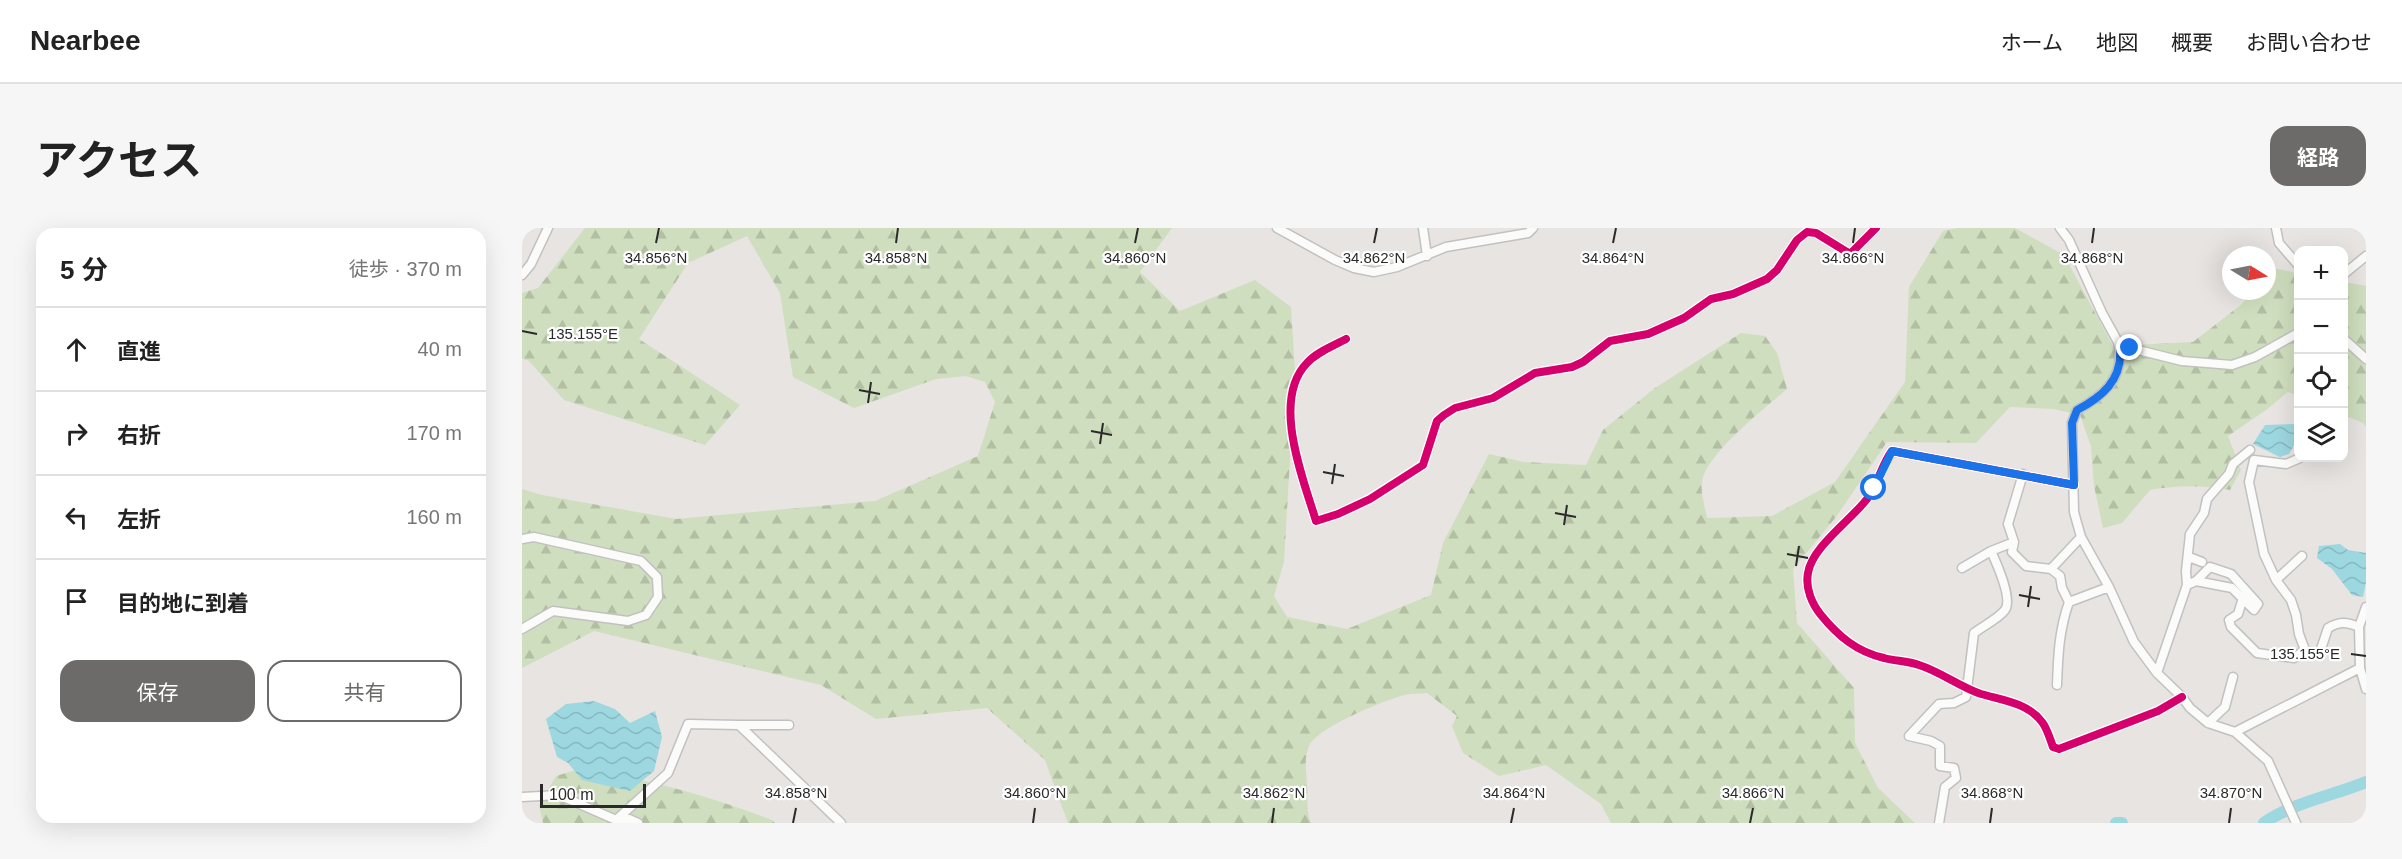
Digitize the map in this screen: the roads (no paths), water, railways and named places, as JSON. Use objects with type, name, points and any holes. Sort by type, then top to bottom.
[{"type":"street","points":[[522,275],[531,264],[548,228]]},
{"type":"street","points":[[1276,228],[1335,260],[1354,268],[1374,272],[1397,267],[1446,247],[1528,233],[1533,228]]},
{"type":"street","points":[[1423,228],[1427,256]]},
{"type":"street","points":[[1346,339],[1307,362],[1294,384],[1290,404],[1294,442],[1316,521],[1338,514],[1370,499],[1423,465],[1437,421],[1455,408],[1493,398],[1535,373],[1572,367],[1583,362],[1610,341],[1648,334],[1684,318],[1712,299],[1733,294],[1767,279],[1777,270],[1797,240],[1807,232],[1816,233],[1850,254],[1876,228]]},
{"type":"street","points":[[2060,228],[2069,240],[2082,272],[2118,342],[2121,360],[2117,376],[2092,402],[2077,410],[2072,423],[2074,512],[2082,537],[2134,642],[2157,673],[2190,708],[2208,723],[2235,732],[2268,761],[2296,823]]},
{"type":"street","points":[[2276,228],[2279,243],[2294,260]]},
{"type":"street","points":[[2348,267],[2366,256]]},
{"type":"street","points":[[2120,350],[2130,348],[2182,361],[2232,365],[2255,357],[2294,335]]},
{"type":"street","points":[[2348,343],[2366,358]]},
{"type":"street","points":[[2191,583],[2186,571],[2190,534],[2204,513],[2207,499],[2229,474],[2233,465],[2250,450]]},
{"type":"street","points":[[2074,485],[1892,451],[1866,500],[1824,545],[1808,571],[1807,584],[1815,608],[1836,635],[1856,647],[1881,657],[1920,665],[1982,694],[2006,699],[2031,713],[2043,722],[2053,747],[2059,749],[2158,711],[2182,697]]},
{"type":"street","points":[[2294,461],[2286,464],[2254,460],[2249,482],[2264,554],[2276,580],[2291,600],[2296,615],[2298,634],[2305,650],[2314,654],[2320,652],[2328,628],[2337,623],[2349,622],[2359,627]]},
{"type":"street","points":[[2023,474],[2008,524],[2014,542],[2012,552],[2026,566],[2051,569],[2060,576],[2062,588],[2069,602],[2062,623],[2058,647],[2057,685]]},
{"type":"street","points":[[522,539],[534,537],[641,561],[657,577],[658,597],[646,615],[628,621],[553,611],[522,629]]},
{"type":"street","points":[[2051,569],[2082,537]]},
{"type":"street","points":[[1962,568],[1991,551],[2014,542]]},
{"type":"street","points":[[1939,823],[1945,787],[1956,778],[1954,768],[1940,766],[1940,746],[1931,741],[1909,736],[1939,704],[1954,703],[1965,697],[1974,633],[2006,609],[2007,602],[2002,577],[1991,551]]},
{"type":"street","points":[[2276,580],[2302,556]]},
{"type":"street","points":[[2189,557],[2202,562]]},
{"type":"street","points":[[2157,673],[2191,583],[2210,567],[2231,574],[2258,604],[2254,610],[2232,588],[2191,583]]},
{"type":"street","points":[[2069,602],[2109,588]]},
{"type":"street","points":[[2243,598],[2238,614],[2229,620],[2231,627],[2257,653],[2294,658],[2305,650]]},
{"type":"street","points":[[2366,607],[2359,627],[2366,689]]},
{"type":"street","points":[[2235,732],[2362,666]]},
{"type":"street","points":[[2208,723],[2225,707],[2233,678]]},
{"type":"street","points":[[616,820],[668,773],[688,724],[789,725]]},
{"type":"street","points":[[739,725],[841,823]]},
{"type":"street","points":[[522,797],[559,795],[616,820],[629,819],[638,823]]},
{"type":"water","points":[[2294,424],[2294,445],[2289,454],[2280,457],[2253,444],[2265,425]]},
{"type":"water","points":[[2340,544],[2348,550],[2366,553],[2366,582],[2363,597],[2352,595],[2332,569],[2317,558],[2319,546]]},
{"type":"water","points":[[594,701],[615,709],[630,723],[655,711],[662,737],[654,771],[630,791],[582,780],[568,763],[557,757],[546,719],[566,704]]},
{"type":"waterway","points":[[2264,823],[2300,804],[2366,782]]},
{"type":"waterway","points":[[2116,823],[2122,823]]}]
